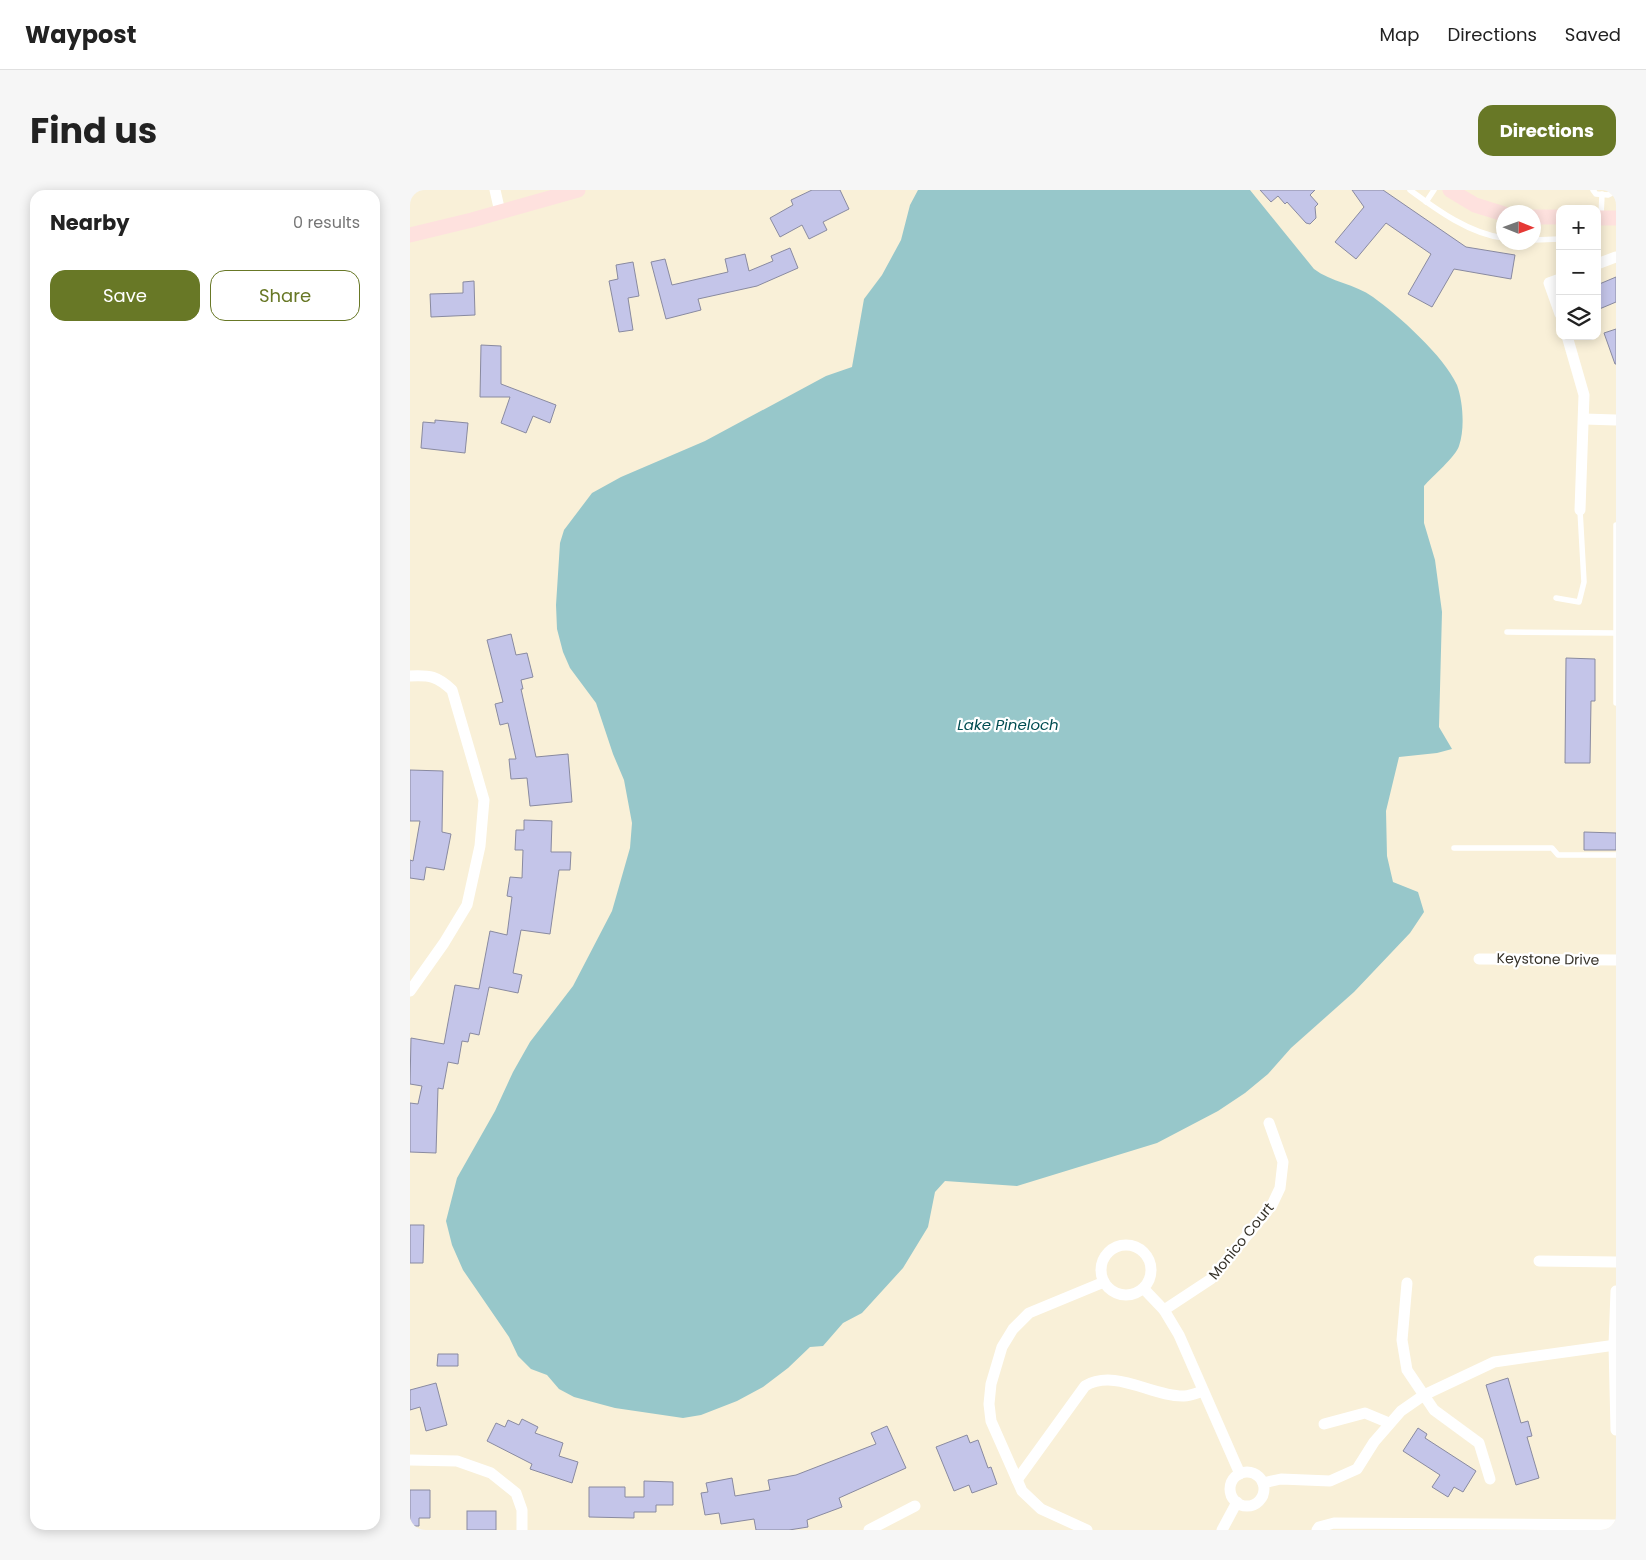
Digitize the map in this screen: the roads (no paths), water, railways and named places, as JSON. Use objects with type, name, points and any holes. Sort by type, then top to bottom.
[{"type":"street","points":[[495,190],[500,212]]},
{"type":"street","points":[[410,235],[578,190]]},
{"type":"street","points":[[1450,190],[1476,205],[1496,211]]},
{"type":"street","points":[[1541,217],[1556,218]]},
{"type":"street","points":[[1601,263],[1616,257]]},
{"type":"street","points":[[1556,280],[1549,283],[1556,303]]},
{"type":"street","points":[[1568,340],[1584,395],[1580,510]]},
{"type":"street","points":[[1584,419],[1616,420]]},
{"type":"street","points":[[410,676],[423,675],[440,679],[452,690],[484,800],[480,846],[467,905],[444,943],[410,991]]},
{"type":"street","name":"Keystone Drive","points":[[1479,958],[1616,960]]},
{"type":"street","name":"Monico Court","points":[[1164,1310],[1211,1280],[1272,1205],[1280,1188],[1283,1162],[1269,1123]]},
{"type":"street","points":[[1122,1246],[1130,1246],[1145,1254],[1150,1261],[1151,1273],[1144,1289],[1126,1296],[1118,1294],[1104,1282],[1101,1272],[1102,1263],[1108,1254],[1122,1246]]},
{"type":"street","points":[[1539,1260],[1616,1262]]},
{"type":"street","points":[[1088,1530],[1041,1508],[1022,1491],[991,1421],[989,1404],[991,1384],[1002,1347],[1013,1329],[1028,1313],[1104,1282]]},
{"type":"street","points":[[1408,1283],[1402,1340],[1407,1370],[1434,1410],[1478,1443],[1490,1479]]},
{"type":"street","points":[[1144,1289],[1164,1310],[1179,1335],[1240,1474]]},
{"type":"street","points":[[1616,1291],[1616,1430]]},
{"type":"street","points":[[1263,1483],[1281,1479],[1330,1481],[1356,1469],[1389,1422],[1424,1394],[1494,1362],[1615,1345]]},
{"type":"street","points":[[1018,1480],[1084,1386],[1094,1380],[1140,1385],[1184,1396],[1203,1391]]},
{"type":"street","points":[[1324,1424],[1365,1413],[1389,1422]]},
{"type":"street","points":[[410,1460],[457,1461],[491,1473],[516,1493],[522,1510],[522,1530]]},
{"type":"street","points":[[1240,1474],[1255,1474],[1263,1483],[1263,1495],[1255,1504],[1248,1506],[1237,1502],[1231,1494],[1232,1482],[1240,1474]]},
{"type":"street","points":[[1222,1530],[1237,1502]]},
{"type":"street","points":[[869,1530],[915,1506]]},
{"type":"street","points":[[1318,1528],[1334,1523],[1616,1525]]},
{"type":"lane","points":[[1410,190],[1426,202],[1468,227],[1496,236]]},
{"type":"lane","points":[[1426,202],[1434,190]]},
{"type":"lane","points":[[1593,190],[1596,194],[1616,191]]},
{"type":"lane","points":[[1602,194],[1605,218]]},
{"type":"lane","points":[[1541,240],[1556,239]]},
{"type":"lane","points":[[1556,598],[1579,602],[1584,582],[1580,510]]},
{"type":"lane","points":[[1615,525],[1616,704]]},
{"type":"lane","points":[[1507,632],[1615,632]]},
{"type":"lane","points":[[1454,848],[1552,848],[1558,855],[1616,855]]},
{"type":"water","name":"Lake Pineloch","points":[[918,190],[1250,190],[1314,269],[1373,297],[1420,337],[1451,374],[1461,399],[1463,423],[1461,439],[1457,450],[1424,486],[1424,523],[1435,560],[1442,612],[1439,727],[1452,749],[1437,753],[1399,757],[1386,811],[1387,856],[1393,882],[1418,892],[1424,912],[1410,933],[1354,992],[1291,1048],[1268,1074],[1245,1093],[1218,1111],[1157,1143],[1017,1186],[945,1181],[935,1192],[928,1227],[903,1268],[862,1313],[843,1323],[823,1346],[810,1347],[788,1368],[763,1387],[737,1401],[701,1415],[683,1418],[615,1408],[574,1397],[559,1389],[547,1375],[531,1369],[518,1356],[509,1337],[463,1270],[452,1245],[446,1221],[457,1178],[495,1111],[513,1072],[530,1042],[573,986],[612,911],[630,848],[632,823],[624,780],[596,703],[570,668],[563,652],[557,629],[556,605],[560,543],[564,530],[592,493],[621,477],[705,441],[826,376],[852,367],[864,299],[882,275],[901,240],[910,205]]}]
